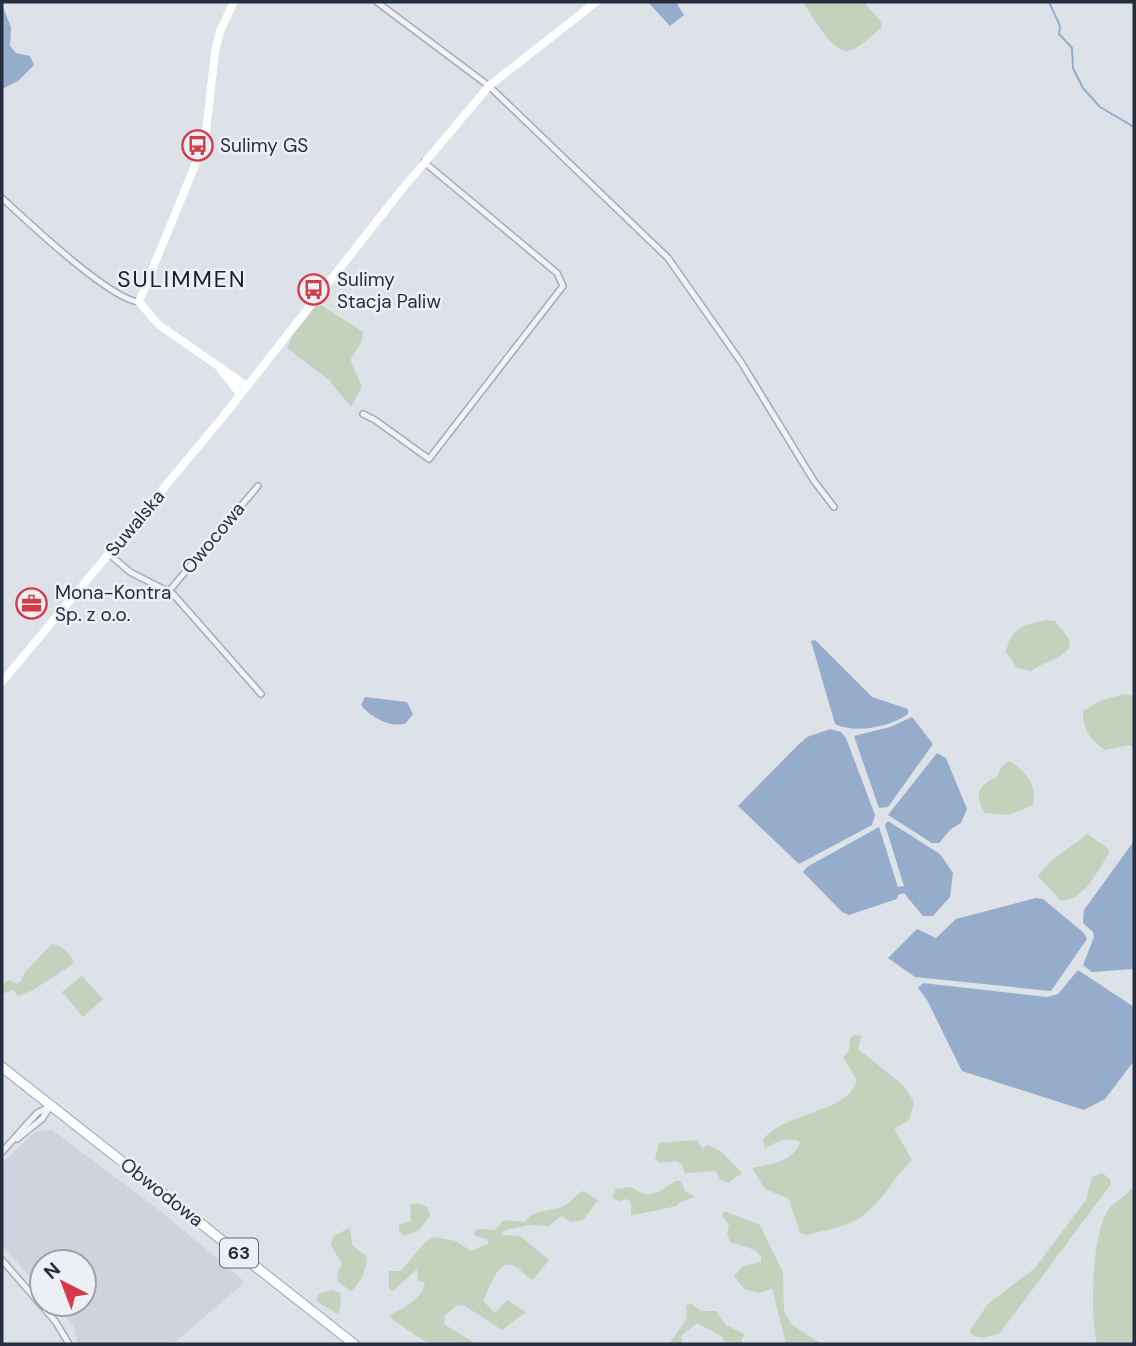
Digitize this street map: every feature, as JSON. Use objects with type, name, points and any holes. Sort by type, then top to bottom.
[{"type":"main road","name":"Obwodowa","points":[[2,1067],[354,1344]]},
{"type":"street","points":[[139,302],[202,150],[209,121],[215,52],[234,2]]},
{"type":"street","points":[[377,2],[489,86],[652,241],[683,277],[759,389],[814,481],[834,507]]},
{"type":"street","name":"Suwalska","points":[[2,682],[247,386],[424,162],[489,86],[596,2]]},
{"type":"street","points":[[363,414],[429,459],[563,286],[557,273],[424,162]]},
{"type":"street","points":[[2,198],[90,273],[130,301],[139,302],[151,319],[247,386]]},
{"type":"street","points":[[221,370],[240,394]]},
{"type":"street","name":"Owocowa","points":[[169,592],[258,486]]},
{"type":"street","points":[[109,554],[130,572],[169,592],[261,694]]},
{"type":"street","points":[[2,1152],[37,1113],[51,1105]]},
{"type":"street","points":[[2,1260],[55,1321],[69,1344]]},
{"type":"shaded area","points":[[52,1130],[159,1210],[245,1282],[173,1344],[78,1344],[74,1326],[67,1318],[98,1318],[98,1248],[28,1248],[28,1275],[2,1245],[2,1163],[35,1132]]},
{"type":"green space","points":[[803,2],[864,2],[881,22],[882,27],[857,47],[849,51],[842,50],[829,40]]},
{"type":"green space","points":[[321,305],[363,332],[362,341],[350,360],[362,386],[351,407],[329,380],[287,348],[292,336],[315,306]]},
{"type":"green space","points":[[1046,620],[1055,621],[1069,639],[1070,647],[1031,671],[1017,668],[1006,652],[1011,637],[1020,628]]},
{"type":"green space","points":[[1125,694],[1134,696],[1134,747],[1129,745],[1105,750],[1088,734],[1083,711],[1102,700]]},
{"type":"green space","points":[[1009,761],[1029,779],[1033,791],[1033,805],[1009,815],[985,813],[979,801],[979,792],[985,784],[997,777],[1001,767]]},
{"type":"green space","points":[[1087,834],[1108,848],[1109,853],[1083,891],[1076,896],[1060,900],[1038,876],[1055,858]]},
{"type":"green space","points":[[52,944],[65,950],[74,962],[33,990],[18,996],[13,990],[2,994],[2,986],[8,980],[17,984],[21,981],[25,972]]},
{"type":"green space","points":[[82,976],[103,999],[83,1017],[62,992]]},
{"type":"green space","points":[[861,1036],[858,1049],[903,1085],[914,1102],[909,1120],[894,1129],[912,1160],[864,1215],[844,1225],[806,1235],[800,1233],[789,1199],[765,1189],[752,1168],[781,1161],[797,1149],[800,1142],[786,1140],[765,1149],[763,1139],[774,1130],[830,1106],[851,1091],[857,1080],[843,1057],[849,1050],[850,1038]]},
{"type":"green space","points":[[697,1140],[702,1148],[709,1145],[722,1152],[742,1173],[728,1183],[719,1179],[716,1171],[685,1173],[682,1164],[676,1161],[661,1163],[655,1159],[659,1143]]},
{"type":"green space","points":[[1102,1173],[1110,1179],[1111,1184],[1000,1333],[982,1338],[971,1335],[970,1330],[988,1304],[1035,1268],[1086,1200],[1092,1177]]},
{"type":"green space","points":[[675,1181],[681,1181],[685,1191],[695,1197],[680,1202],[677,1206],[634,1215],[631,1214],[631,1202],[613,1198],[615,1189],[631,1187],[653,1194]]},
{"type":"green space","points":[[1134,1186],[1134,1344],[1097,1344],[1093,1295],[1099,1234],[1110,1208]]},
{"type":"green space","points":[[583,1191],[598,1200],[583,1220],[571,1222],[562,1216],[548,1226],[530,1225],[505,1230],[501,1235],[520,1236],[549,1260],[533,1280],[508,1264],[499,1270],[483,1301],[495,1313],[507,1300],[526,1312],[502,1330],[465,1306],[458,1305],[445,1315],[444,1324],[476,1344],[429,1344],[393,1320],[390,1315],[416,1299],[425,1283],[418,1281],[417,1269],[393,1291],[389,1288],[389,1271],[401,1271],[425,1242],[434,1237],[456,1241],[471,1251],[488,1244],[488,1239],[475,1236],[474,1231],[495,1230],[504,1220],[525,1222],[534,1214],[566,1205]]},
{"type":"green space","points":[[418,1203],[428,1208],[430,1216],[419,1230],[404,1236],[399,1232],[399,1225],[411,1221],[410,1205]]},
{"type":"green space","points":[[724,1211],[760,1225],[783,1273],[784,1312],[792,1325],[822,1344],[786,1344],[772,1288],[760,1293],[744,1289],[734,1276],[743,1266],[761,1262],[761,1256],[755,1250],[730,1242],[727,1233],[729,1225],[722,1216]]},
{"type":"green space","points":[[350,1228],[352,1245],[367,1257],[362,1276],[351,1291],[338,1282],[337,1274],[342,1264],[331,1245],[333,1236]]},
{"type":"green space","points":[[331,1290],[340,1293],[338,1314],[316,1301],[318,1294]]},
{"type":"green space","points":[[690,1303],[701,1311],[716,1311],[726,1325],[744,1334],[741,1344],[724,1344],[723,1337],[697,1323],[681,1336],[682,1344],[669,1344],[687,1319],[686,1306]]},
{"type":"water","points":[[648,2],[676,2],[684,15],[670,26]]},
{"type":"water","points":[[2,5],[11,27],[10,46],[16,53],[30,56],[34,65],[18,81],[2,89]]},
{"type":"water","points":[[815,640],[872,697],[908,709],[908,714],[901,719],[872,728],[852,728],[835,724],[811,641]]},
{"type":"water","points":[[365,697],[407,702],[413,714],[406,723],[388,723],[376,718],[361,705]]},
{"type":"water","points":[[912,717],[933,744],[888,807],[879,808],[854,736],[890,727]]},
{"type":"water","points":[[830,729],[841,732],[846,738],[875,815],[872,825],[799,864],[738,806],[807,737]]},
{"type":"water","points":[[937,753],[946,758],[967,809],[961,823],[951,829],[939,843],[932,843],[888,815]]},
{"type":"water","points":[[888,821],[940,854],[953,873],[950,897],[933,916],[923,916],[904,893],[898,895],[897,899],[849,915],[842,912],[803,872],[807,867],[879,827],[898,887],[904,886],[885,825]]},
{"type":"water","points":[[1134,841],[1134,969],[1092,972],[1083,965],[1094,937],[1093,932],[1083,923],[1084,910]]},
{"type":"water","points":[[1036,898],[1043,899],[1084,933],[1087,939],[1051,991],[915,977],[888,958],[917,929],[936,938],[956,919]]},
{"type":"water","points":[[1078,970],[1134,1007],[1134,1061],[1105,1099],[1084,1110],[962,1071],[927,1000],[918,988],[923,983],[1047,997],[1058,994]]},
{"type":"waterway","points":[[1049,2],[1060,26],[1059,34],[1072,48],[1073,68],[1083,88],[1100,107],[1134,127]]},
{"type":"place","name":"Sulimy GS","points":[[197,145]]},
{"type":"place","name":"Sulimy Stacja Paliw","points":[[314,290]]},
{"type":"place","name":"Mona-Kontra Sp. z o.o.","points":[[32,603]]},
{"type":"district","name":"SULIMMEN","points":[[182,279]]}]
